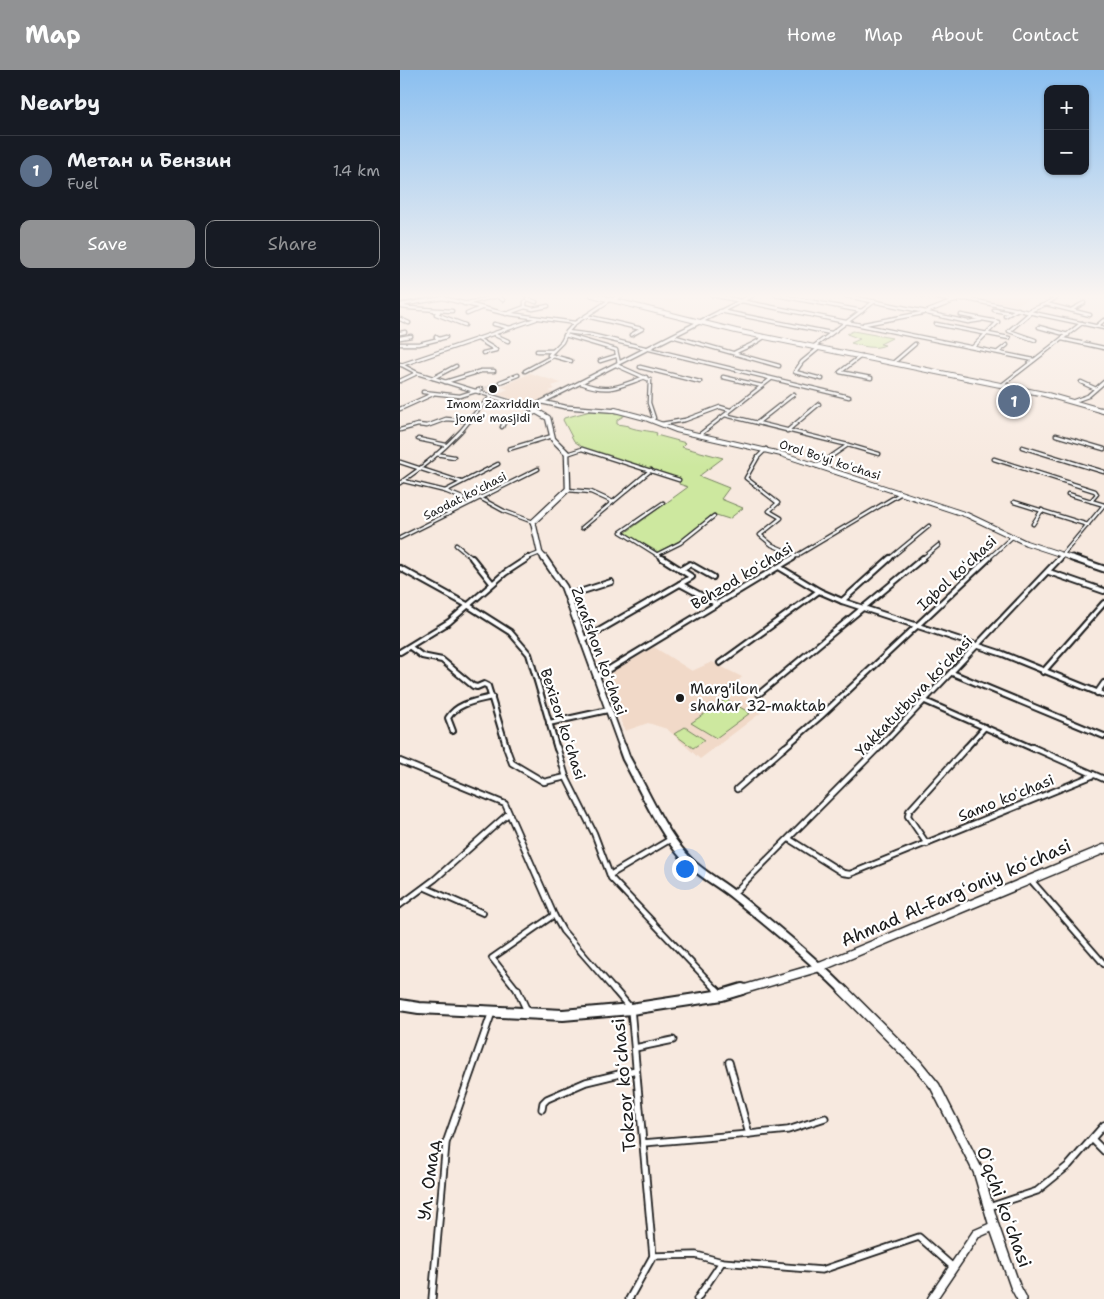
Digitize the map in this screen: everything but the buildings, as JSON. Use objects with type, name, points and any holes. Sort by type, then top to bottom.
[{"type":"main road","points":[[530,408],[640,352]]},
{"type":"main road","points":[[841,352],[1074,401],[1104,411]]},
{"type":"main road","points":[[530,408],[550,421],[552,436],[567,454],[568,490],[533,522]]},
{"type":"main road","name":"Zarafshon koʻchasi","points":[[533,522],[540,553],[564,587],[626,758],[671,839],[684,857],[697,869],[733,894],[820,967]]},
{"type":"main road","name":"Ahmad Al-Fargʻoniy koʻchasi","points":[[400,1005],[419,1008],[563,1014],[631,1009],[722,995],[820,967],[1104,849]]},
{"type":"main road","name":"Oʻqchi koʻchasi","points":[[820,967],[917,1064],[934,1086],[978,1171],[994,1226],[1015,1286],[1022,1299]]},
{"type":"street","points":[[401,364],[437,352]]},
{"type":"street","points":[[552,352],[549,355],[571,361]]},
{"type":"street","points":[[616,352],[618,364],[650,380],[649,400],[654,418],[651,420]]},
{"type":"street","points":[[655,352],[849,397]]},
{"type":"street","points":[[814,352],[802,362],[795,372],[822,379]]},
{"type":"street","points":[[893,363],[905,352]]},
{"type":"street","points":[[1000,352],[1034,360]]},
{"type":"street","points":[[1002,385],[1044,352]]},
{"type":"street","points":[[734,353],[779,366]]},
{"type":"street","points":[[525,371],[553,356]]},
{"type":"street","points":[[600,361],[616,356]]},
{"type":"street","points":[[860,356],[840,372],[871,378]]},
{"type":"street","points":[[401,364],[417,373],[530,408]]},
{"type":"street","points":[[433,378],[456,366]]},
{"type":"street","points":[[640,366],[700,382]]},
{"type":"street","points":[[581,383],[593,388],[606,390],[645,376],[652,370]]},
{"type":"street","points":[[445,382],[481,371],[494,371]]},
{"type":"street","points":[[400,381],[417,373]]},
{"type":"street","points":[[500,382],[518,375]]},
{"type":"street","points":[[723,377],[762,386]]},
{"type":"street","points":[[699,434],[771,379]]},
{"type":"street","points":[[1081,382],[1096,389]]},
{"type":"street","points":[[1074,401],[1088,396],[1104,382]]},
{"type":"street","points":[[423,392],[462,396],[482,389]]},
{"type":"street","points":[[400,409],[433,394]]},
{"type":"street","points":[[757,422],[794,394]]},
{"type":"street","points":[[400,483],[446,445],[470,421],[479,406],[493,396]]},
{"type":"street","name":"Orol Boʻyi koʻchasi","points":[[542,402],[565,407],[605,409],[766,450],[967,515],[1012,537],[1062,556],[1104,569]]},
{"type":"street","points":[[787,431],[819,404]]},
{"type":"street","points":[[661,424],[685,420],[720,407],[730,410]]},
{"type":"street","points":[[502,428],[506,419],[522,418],[537,412]]},
{"type":"street","points":[[725,415],[879,454]]},
{"type":"street","points":[[400,430],[418,425],[427,426],[446,419],[470,421]]},
{"type":"street","points":[[1056,435],[1104,449]]},
{"type":"street","points":[[509,449],[552,436]]},
{"type":"street","points":[[418,439],[446,445]]},
{"type":"street","points":[[817,466],[848,445]]},
{"type":"street","points":[[1022,447],[1104,472]]},
{"type":"street","points":[[567,454],[582,449],[679,480]]},
{"type":"street","points":[[766,450],[758,457],[746,478],[778,503],[769,511],[781,518],[760,535],[772,545],[798,556]]},
{"type":"street","points":[[436,454],[454,457]]},
{"type":"street","points":[[994,459],[1095,491],[1097,494],[1091,501]]},
{"type":"street","points":[[400,462],[461,482]]},
{"type":"street","points":[[445,491],[498,464]]},
{"type":"street","name":"Saodat koʻchasi","points":[[400,538],[538,469]]},
{"type":"street","points":[[582,528],[651,470]]},
{"type":"street","points":[[404,480],[445,491],[472,502]]},
{"type":"street","points":[[568,490],[591,492],[612,502]]},
{"type":"street","name":"Behzod koʻchasi","points":[[596,677],[900,494]]},
{"type":"street","points":[[1068,494],[1104,505]]},
{"type":"street","points":[[480,498],[504,511],[533,522]]},
{"type":"street","points":[[1014,502],[1088,525]]},
{"type":"street","points":[[583,640],[692,577],[621,532],[663,504]]},
{"type":"street","name":"Yakkatutbuva koʻchasi","points":[[733,894],[925,701],[1049,572],[1104,505]]},
{"type":"street","points":[[1032,524],[1042,510]]},
{"type":"street","points":[[656,555],[680,543],[714,516]]},
{"type":"street","points":[[842,601],[929,526]]},
{"type":"street","name":"Iqbol koʻchasi","points":[[736,789],[821,716],[1012,537]]},
{"type":"street","points":[[456,544],[475,561],[492,583]]},
{"type":"street","points":[[759,694],[939,545]]},
{"type":"street","points":[[400,652],[430,635],[469,606],[492,583],[518,563],[540,553]]},
{"type":"street","points":[[680,570],[690,564],[713,576]]},
{"type":"street","name":"Iqbol koʻchasi","points":[[779,567],[842,601],[1003,654],[1104,696]]},
{"type":"street","name":"Bexizor koʻchasi","points":[[400,568],[469,606],[510,632],[529,654],[566,777],[594,833],[610,874],[620,890],[722,995]]},
{"type":"street","points":[[1049,572],[1104,590]]},
{"type":"street","points":[[567,596],[611,582]]},
{"type":"street","points":[[680,584],[717,604]]},
{"type":"street","points":[[720,663],[819,590]]},
{"type":"street","points":[[1043,672],[1104,603]]},
{"type":"street","points":[[410,647],[422,656],[442,660],[475,686],[487,685],[508,757],[512,763],[544,782],[566,777]]},
{"type":"street","points":[[952,673],[1104,736]]},
{"type":"street","points":[[1097,693],[1104,683]]},
{"type":"street","points":[[453,731],[448,718],[454,710],[461,706],[492,697]]},
{"type":"street","name":"Samo koʻchasi","points":[[925,701],[1104,779]]},
{"type":"street","points":[[549,723],[608,710]]},
{"type":"street","points":[[926,844],[908,816],[909,811],[985,726]]},
{"type":"street","name":"Tokzor koʻchasi","points":[[400,761],[505,804],[554,915],[564,931],[631,1009],[652,1256]]},
{"type":"street","name":"Samo koʻchasi","points":[[789,839],[846,874],[926,844],[1094,775]]},
{"type":"street","points":[[400,905],[410,902],[508,814]]},
{"type":"street","points":[[610,874],[671,839]]},
{"type":"street","points":[[1030,879],[1104,964]]},
{"type":"street","points":[[426,888],[483,912]]},
{"type":"street","points":[[528,1013],[526,1002],[493,962],[492,958],[554,915]]},
{"type":"street","name":"Ул. Омад","points":[[432,1299],[446,1143],[492,1012]]},
{"type":"street","points":[[635,1048],[673,1040]]},
{"type":"street","points":[[729,1062],[749,1134]]},
{"type":"street","points":[[542,1109],[543,1103],[547,1099],[586,1082],[636,1070]]},
{"type":"street","points":[[643,1143],[758,1134],[796,1128],[825,1118]]},
{"type":"street","points":[[989,1207],[1037,1191],[1069,1165],[1104,1125]]},
{"type":"street","points":[[1092,1139],[1104,1151]]},
{"type":"street","points":[[932,1299],[976,1234],[994,1226]]},
{"type":"street","points":[[630,1299],[652,1256],[696,1255],[722,1262],[822,1270],[919,1237],[953,1267]]},
{"type":"street","points":[[697,1299],[722,1262]]},
{"type":"shaded area","points":[[530,373],[561,383],[552,386],[555,389],[549,391],[554,393],[530,405],[497,394],[508,389],[502,387]]},
{"type":"shaded area","name":"Marg'ilon shahar 32-maktab","points":[[654,647],[692,671],[712,662],[742,677],[730,688],[767,708],[700,759],[667,729],[648,723],[625,731],[604,677]]},
{"type":"green space","points":[[598,409],[627,414],[617,420],[617,424],[657,433],[656,435],[686,443],[682,447],[723,458],[699,476],[729,488],[721,499],[743,508],[729,519],[713,514],[681,540],[658,552],[625,533],[688,487],[679,484],[680,481],[585,449],[574,441],[563,420],[564,418]]},
{"type":"green space","points":[[726,699],[750,713],[716,738],[691,723]]},
{"type":"green space","points":[[685,727],[705,740],[693,748],[674,734]]},
{"type":"tunnel","points":[[482,389],[500,382]]},
{"type":"place","name":"Imom Zaxriddin jome' masjidi","points":[[493,389]]},
{"type":"place","name":"Метан и Бензин","points":[[1014,401]]},
{"type":"place","name":"Marg'ilon shahar 32-maktab","points":[[680,698]]}]
